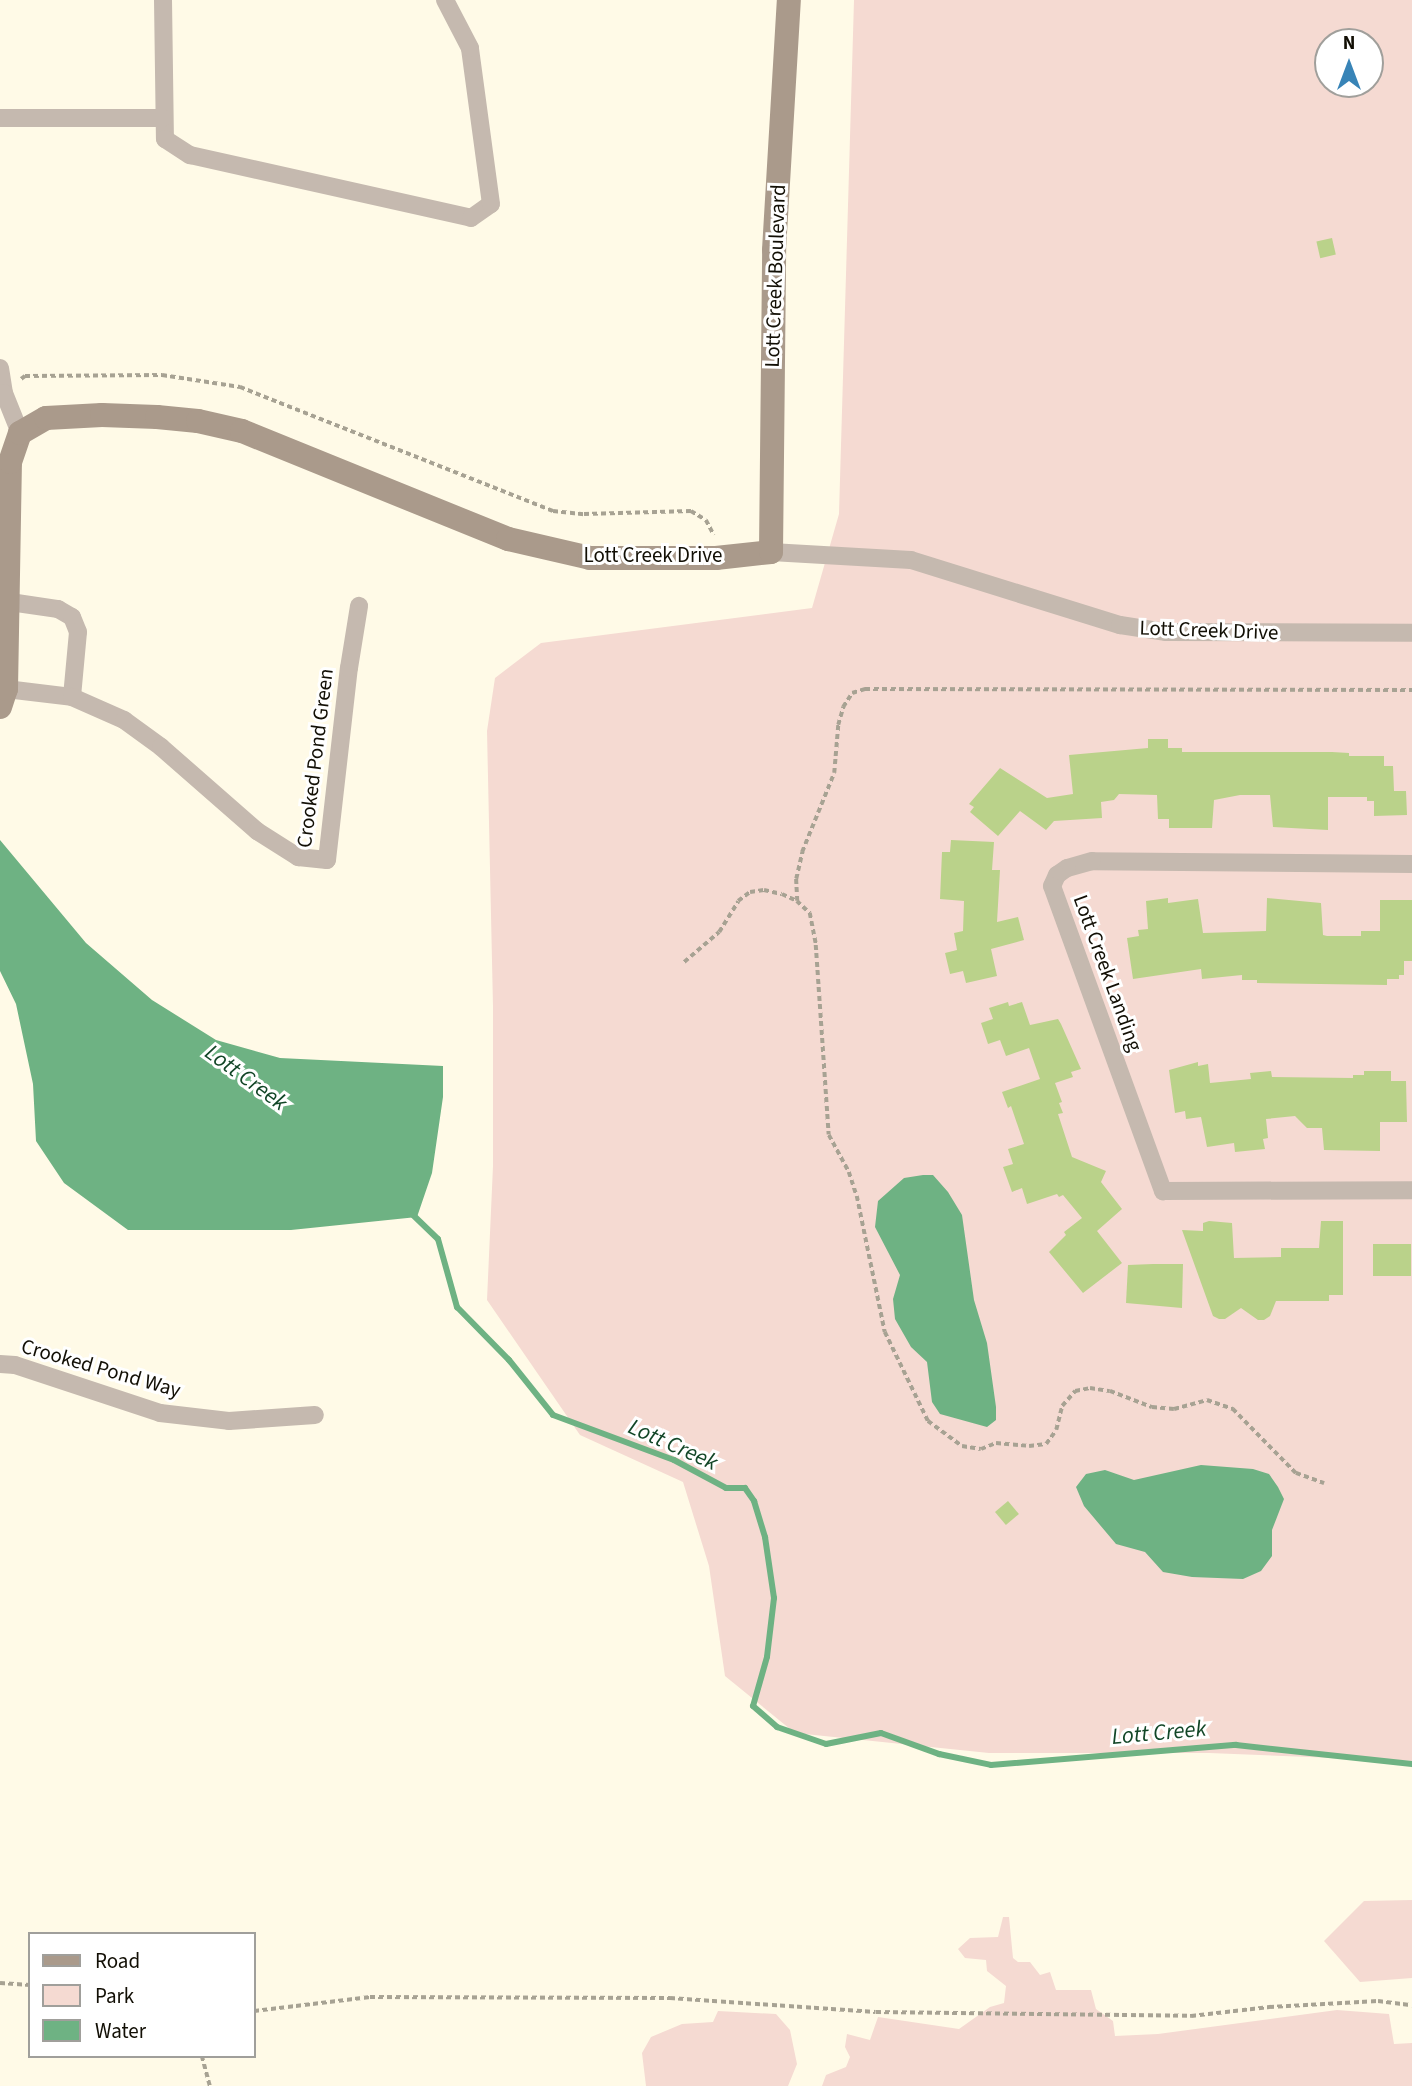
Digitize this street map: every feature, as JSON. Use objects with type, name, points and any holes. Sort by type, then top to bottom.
[{"type":"street","points":[[163,0],[165,139],[190,155],[471,218],[491,204],[470,48],[445,0]]},
{"type":"street","name":"Lott Creek Boulevard","points":[[771,552],[774,250],[789,0]]},
{"type":"street","points":[[0,118],[163,118]]},
{"type":"street","points":[[0,368],[4,393],[20,433],[10,462],[10,602],[3,698]]},
{"type":"street","name":"Lott Creek Drive","points":[[20,433],[47,418],[102,415],[198,421],[242,431],[508,539],[590,558],[716,558],[771,552],[911,560],[1120,625],[1166,632],[1412,633]]},
{"type":"street","points":[[10,602],[58,609],[72,617],[78,632],[72,697]]},
{"type":"street","name":"Crooked Pond Green","points":[[3,698],[72,697],[124,720],[161,747],[257,831],[298,858],[327,860],[349,668],[359,606]]},
{"type":"street","name":"Lott Creek Landing","points":[[1412,864],[1092,861],[1067,868],[1057,875],[1052,886],[1163,1191],[1412,1190]]},
{"type":"street","name":"Crooked Pond Way","points":[[0,1364],[15,1365],[160,1413],[229,1421],[315,1415]]},
{"type":"path","points":[[4,393],[25,376],[162,375],[240,387],[553,511],[584,514],[691,511],[706,520],[715,537],[716,558]]},
{"type":"path","points":[[797,901],[796,879],[802,852],[834,773],[838,724],[843,707],[852,693],[864,689],[1412,690]]},
{"type":"path","points":[[684,962],[719,932],[738,901],[750,892],[764,890],[797,901],[810,913],[814,926],[829,1135],[849,1172],[857,1196],[885,1332],[928,1421],[962,1446],[981,1449],[996,1443],[1029,1446],[1046,1444],[1056,1430],[1062,1406],[1075,1391],[1090,1388],[1110,1391],[1152,1407],[1174,1409],[1208,1401],[1233,1409],[1296,1473],[1324,1483]]},
{"type":"path","points":[[0,1983],[28,1985]]},
{"type":"path","points":[[256,2011],[370,1997],[670,1998],[876,2012],[1191,2016],[1269,2007],[1378,2001],[1412,2005]]},
{"type":"path","points":[[202,2058],[209,2086]]},
{"type":"green space","points":[[854,0],[1412,0],[1412,1761],[1209,1753],[989,1753],[795,1733],[725,1676],[709,1566],[683,1482],[580,1435],[487,1300],[493,1166],[493,1007],[487,731],[495,678],[541,643],[812,608],[839,514]]},
{"type":"green space","points":[[1412,1900],[1412,1978],[1360,1982],[1324,1941],[1364,1901]]},
{"type":"green space","points":[[1003,1917],[1009,1917],[1013,1958],[1018,1962],[1030,1962],[1040,1975],[1050,1972],[1056,1990],[1091,1990],[1096,2009],[1113,2021],[1115,2036],[1158,2034],[1337,2010],[1389,2014],[1394,2044],[1412,2043],[1412,2086],[822,2086],[826,2075],[846,2067],[850,2057],[845,2047],[847,2034],[870,2040],[878,2017],[959,2029],[990,2007],[1004,2003],[1006,1986],[987,1971],[986,1960],[965,1958],[958,1949],[970,1938],[998,1937]]},
{"type":"green space","points":[[718,2011],[776,2014],[790,2030],[797,2064],[788,2086],[646,2086],[642,2053],[651,2037],[682,2024],[713,2022]]},
{"type":"water","points":[[0,840],[86,943],[152,1000],[216,1040],[280,1058],[443,1066],[443,1097],[432,1173],[417,1217],[291,1230],[128,1230],[64,1183],[36,1141],[33,1084],[16,1004],[0,971]]},
{"type":"water","points":[[933,1175],[948,1192],[962,1215],[974,1300],[987,1343],[996,1407],[996,1420],[987,1427],[940,1414],[932,1402],[927,1362],[911,1347],[895,1319],[893,1299],[900,1275],[875,1227],[878,1201],[904,1178]]},
{"type":"water","points":[[1201,1465],[1253,1469],[1269,1474],[1278,1487],[1284,1499],[1272,1530],[1272,1556],[1261,1571],[1243,1579],[1192,1577],[1163,1572],[1145,1552],[1116,1544],[1084,1506],[1076,1487],[1086,1474],[1105,1470],[1134,1480]]},
{"type":"building","points":[[1332,238],[1336,255],[1320,258],[1316,242]]},
{"type":"building","points":[[1148,739],[1168,739],[1168,748],[1182,748],[1182,752],[1332,752],[1349,753],[1349,756],[1384,756],[1384,766],[1393,766],[1394,791],[1406,791],[1407,815],[1374,816],[1374,801],[1367,801],[1367,797],[1328,797],[1328,830],[1273,827],[1270,795],[1240,795],[1214,800],[1212,828],[1169,828],[1169,819],[1158,819],[1157,795],[1119,794],[1114,800],[1101,802],[1102,818],[1054,821],[1046,830],[1020,811],[998,836],[970,812],[974,807],[969,804],[1000,768],[1047,798],[1073,794],[1069,755],[1148,748]]},
{"type":"building","points":[[951,840],[994,842],[992,870],[1000,870],[997,922],[1018,917],[1024,940],[991,949],[997,976],[966,983],[963,971],[950,974],[945,953],[957,950],[954,933],[963,931],[964,901],[940,899],[942,852],[950,852]]},
{"type":"building","points":[[1168,898],[1168,903],[1198,899],[1203,933],[1266,931],[1267,898],[1321,903],[1323,935],[1327,936],[1361,936],[1361,931],[1380,931],[1380,900],[1412,900],[1412,961],[1404,961],[1404,975],[1399,975],[1399,979],[1387,979],[1387,985],[1257,983],[1257,980],[1242,980],[1242,975],[1202,979],[1201,969],[1133,979],[1127,938],[1139,936],[1138,930],[1148,929],[1146,901]]},
{"type":"building","points":[[1008,1002],[1009,1006],[1022,1002],[1030,1025],[1058,1019],[1061,1024],[1081,1069],[1071,1072],[1073,1077],[1055,1083],[1062,1102],[1059,1103],[1063,1113],[1058,1114],[1072,1157],[1106,1171],[1101,1182],[1122,1209],[1097,1231],[1122,1263],[1083,1293],[1049,1252],[1066,1235],[1064,1232],[1082,1218],[1063,1195],[1059,1197],[1057,1194],[1027,1204],[1022,1188],[1012,1192],[1003,1167],[1013,1164],[1008,1149],[1024,1144],[1011,1106],[1008,1108],[1002,1092],[1040,1079],[1029,1048],[1006,1056],[1000,1040],[988,1044],[981,1023],[993,1019],[989,1008]]},
{"type":"building","points":[[1198,1062],[1198,1066],[1208,1064],[1210,1083],[1251,1079],[1250,1073],[1271,1071],[1272,1077],[1353,1078],[1353,1075],[1364,1075],[1364,1071],[1391,1071],[1391,1081],[1406,1081],[1407,1122],[1380,1122],[1380,1151],[1324,1150],[1322,1128],[1307,1128],[1295,1116],[1266,1119],[1268,1138],[1263,1139],[1265,1149],[1235,1152],[1234,1143],[1207,1147],[1201,1117],[1186,1119],[1185,1111],[1175,1113],[1169,1070]]},
{"type":"building","points":[[1321,1221],[1343,1221],[1343,1295],[1329,1295],[1329,1301],[1276,1301],[1270,1316],[1264,1320],[1258,1320],[1241,1308],[1225,1319],[1213,1316],[1182,1230],[1203,1231],[1203,1223],[1232,1223],[1234,1258],[1281,1257],[1281,1248],[1319,1248]]},
{"type":"building","points":[[1373,1244],[1411,1244],[1411,1276],[1373,1276]]},
{"type":"building","points":[[1183,1264],[1182,1308],[1126,1303],[1128,1265]]},
{"type":"building","points":[[1008,1501],[1019,1514],[1006,1525],[995,1512]]},
{"type":"waterway","name":"Lott Creek","points":[[412,1214],[438,1239],[457,1307],[509,1360],[553,1415],[674,1460],[726,1488],[745,1488],[754,1501],[765,1537],[774,1598],[767,1657],[753,1706],[777,1727],[826,1744],[881,1733],[939,1754],[991,1765],[1236,1745],[1412,1764]]}]
